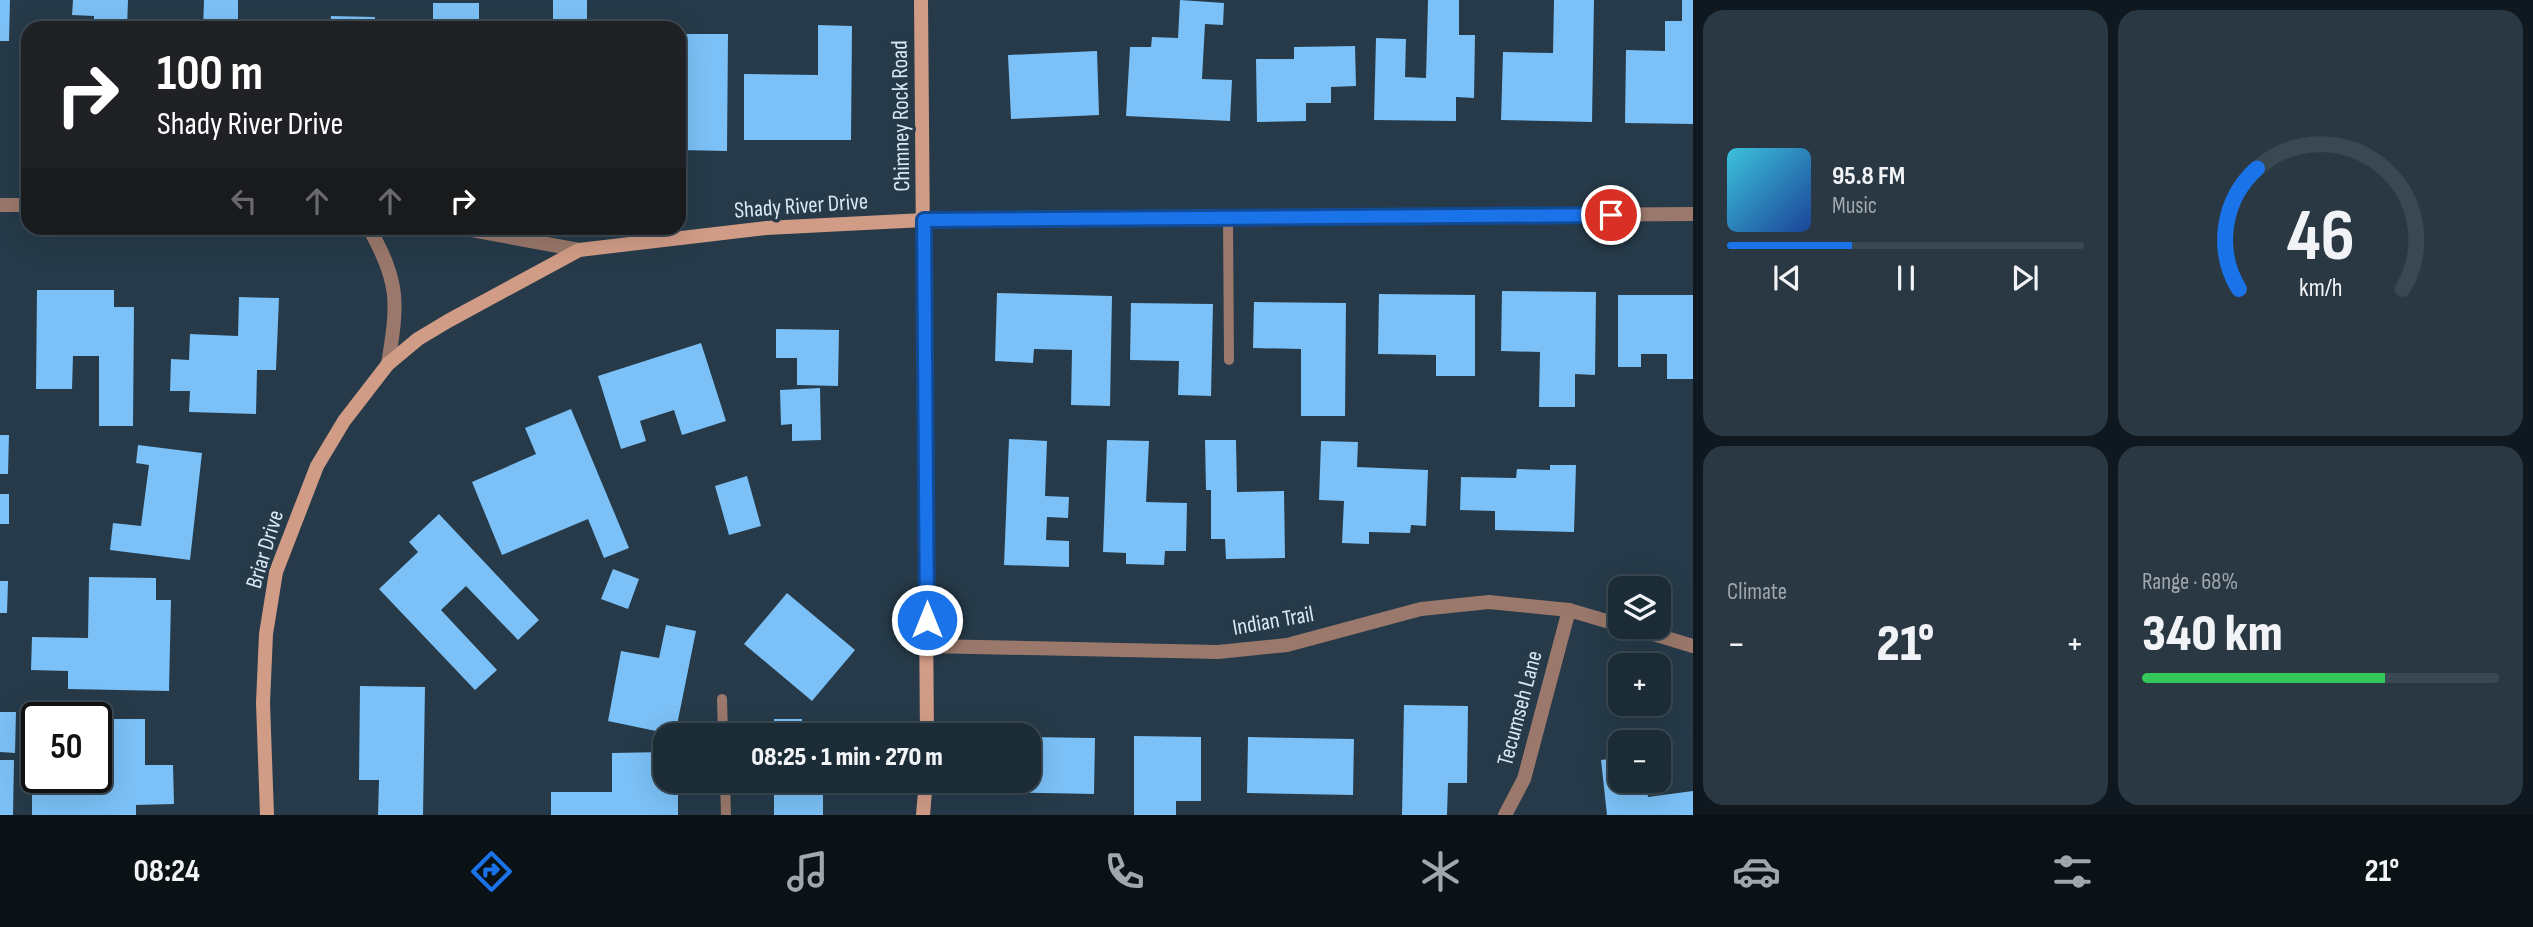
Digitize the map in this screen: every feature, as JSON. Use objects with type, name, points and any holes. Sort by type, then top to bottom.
[{"type":"street","name":"Chimney Rock Road","points":[[921,0],[927,723]]},
{"type":"street","points":[[0,205],[21,205]]},
{"type":"street","name":"Shady River Drive","points":[[499,235],[579,250],[766,228],[924,220],[1693,214]]},
{"type":"street","name":"Briar Drive","points":[[373,235],[386,258],[395,289],[395,319],[388,364]]},
{"type":"street","name":"Briar Drive","points":[[267,815],[263,703],[266,634],[276,572],[317,466],[344,421],[388,364],[418,339],[579,250]]},
{"type":"street","name":"Indian Trail","points":[[927,646],[1219,652],[1287,645],[1421,609],[1489,602],[1569,610],[1608,621]]},
{"type":"street","name":"Tecumseh Lane","points":[[1506,815],[1524,779],[1569,610]]},
{"type":"street","points":[[1670,639],[1693,646]]},
{"type":"street","points":[[923,815],[925,793]]},
{"type":"lane","points":[[1228,218],[1229,360]]},
{"type":"lane","points":[[722,699],[723,723]]},
{"type":"lane","points":[[725,793],[726,815]]},
{"type":"building","points":[[0,0],[10,0],[9,41],[0,41]]},
{"type":"building","points":[[73,0],[128,0],[127,21],[94,21],[94,16],[72,15]]},
{"type":"building","points":[[204,0],[238,0],[238,21],[203,21]]},
{"type":"building","points":[[553,0],[587,0],[587,21],[553,21]]},
{"type":"building","points":[[1180,0],[1224,3],[1223,25],[1205,24],[1202,79],[1232,80],[1230,121],[1126,116],[1130,47],[1151,47],[1152,37],[1178,38]]},
{"type":"building","points":[[1428,0],[1459,0],[1459,35],[1475,35],[1474,98],[1456,97],[1456,121],[1374,120],[1376,38],[1406,39],[1405,77],[1426,78]]},
{"type":"building","points":[[1554,0],[1594,0],[1592,122],[1501,120],[1503,52],[1553,53]]},
{"type":"building","points":[[1682,0],[1693,0],[1693,124],[1625,123],[1626,50],[1665,51],[1665,21],[1682,21]]},
{"type":"building","points":[[433,3],[479,3],[479,21],[433,21]]},
{"type":"building","points":[[331,16],[375,17],[375,21],[331,21]]},
{"type":"building","points":[[818,25],[852,26],[851,140],[744,140],[744,74],[818,75]]},
{"type":"building","points":[[686,34],[728,34],[727,151],[686,150]]},
{"type":"building","points":[[1355,46],[1356,86],[1331,87],[1331,103],[1306,103],[1306,121],[1257,122],[1256,59],[1294,59],[1294,47]]},
{"type":"building","points":[[1097,51],[1099,115],[1011,119],[1008,55]]},
{"type":"building","points":[[37,290],[114,290],[114,307],[134,307],[133,426],[99,426],[99,356],[73,356],[72,389],[36,389]]},
{"type":"building","points":[[1502,291],[1596,292],[1595,375],[1575,374],[1575,407],[1539,407],[1540,352],[1501,351]]},
{"type":"building","points":[[997,293],[1112,296],[1110,406],[1071,405],[1072,350],[1034,349],[1033,363],[995,361]]},
{"type":"building","points":[[1379,294],[1475,295],[1475,376],[1436,376],[1436,355],[1378,354]]},
{"type":"building","points":[[1618,295],[1693,295],[1693,379],[1667,379],[1667,354],[1641,354],[1641,367],[1618,367]]},
{"type":"building","points":[[239,297],[279,298],[276,370],[257,370],[256,414],[189,412],[190,391],[170,391],[171,359],[189,360],[190,334],[238,336]]},
{"type":"building","points":[[1254,302],[1346,303],[1345,416],[1301,416],[1301,349],[1253,348]]},
{"type":"building","points":[[1131,303],[1213,304],[1211,396],[1178,395],[1179,361],[1130,360]]},
{"type":"building","points":[[776,329],[839,330],[838,386],[797,385],[797,358],[776,358]]},
{"type":"building","points":[[701,343],[726,421],[682,435],[674,410],[640,421],[646,441],[621,449],[598,376]]},
{"type":"building","points":[[820,388],[821,440],[792,441],[792,424],[781,425],[780,390]]},
{"type":"building","points":[[571,409],[629,548],[604,558],[588,519],[502,555],[472,482],[536,454],[525,428]]},
{"type":"building","points":[[0,435],[9,435],[8,474],[0,474]]},
{"type":"building","points":[[1009,439],[1047,441],[1045,496],[1069,497],[1068,518],[1047,517],[1046,540],[1069,541],[1069,567],[1004,565]]},
{"type":"building","points":[[1107,440],[1149,441],[1146,502],[1187,503],[1186,551],[1165,551],[1164,565],[1126,564],[1126,553],[1103,552]]},
{"type":"building","points":[[1205,440],[1236,440],[1237,492],[1284,491],[1285,558],[1226,559],[1225,539],[1211,539],[1211,490],[1206,490]]},
{"type":"building","points":[[1321,441],[1358,442],[1357,467],[1428,470],[1426,526],[1411,525],[1410,533],[1369,532],[1369,544],[1342,543],[1344,501],[1319,500]]},
{"type":"building","points":[[138,445],[202,453],[190,560],[110,550],[113,523],[141,526],[149,465],[136,463]]},
{"type":"building","points":[[1550,465],[1576,465],[1574,532],[1495,530],[1495,511],[1460,510],[1461,477],[1516,478],[1517,469],[1550,470]]},
{"type":"building","points":[[747,476],[761,526],[729,535],[715,486]]},
{"type":"building","points":[[0,494],[9,494],[9,524],[0,524]]},
{"type":"building","points":[[439,514],[539,620],[518,640],[466,586],[441,610],[497,670],[475,690],[379,589],[418,552],[409,542]]},
{"type":"building","points":[[613,569],[639,579],[628,609],[601,599]]},
{"type":"building","points":[[89,577],[156,578],[156,600],[171,600],[169,691],[68,689],[68,671],[31,670],[32,637],[88,638]]},
{"type":"building","points":[[0,581],[8,581],[7,613],[0,613]]},
{"type":"building","points":[[787,593],[855,650],[812,701],[744,644]]},
{"type":"building","points":[[666,625],[696,631],[677,723],[653,723],[653,730],[608,721],[621,651],[659,658]]},
{"type":"building","points":[[360,686],[425,687],[423,815],[378,815],[379,780],[359,780]]},
{"type":"building","points":[[1404,705],[1468,706],[1467,783],[1448,783],[1447,815],[1402,815]]},
{"type":"building","points":[[0,712],[16,712],[15,753],[0,752]]},
{"type":"building","points":[[112,719],[145,719],[145,765],[173,765],[174,804],[136,805],[136,815],[32,815],[32,793],[112,793]]},
{"type":"building","points":[[774,719],[802,719],[802,723],[774,723]]},
{"type":"building","points":[[1134,736],[1201,737],[1201,801],[1176,801],[1176,815],[1134,815]]},
{"type":"building","points":[[1041,737],[1095,738],[1094,794],[1041,793]]},
{"type":"building","points":[[1248,737],[1354,739],[1353,795],[1247,793]]},
{"type":"building","points":[[653,752],[653,793],[678,793],[678,815],[551,815],[551,792],[612,792],[612,753]]},
{"type":"building","points":[[1608,759],[1608,793],[1648,793],[1648,797],[1693,791],[1693,815],[1607,815],[1601,760]]},
{"type":"building","points":[[0,760],[14,760],[13,815],[0,815]]},
{"type":"building","points":[[774,793],[823,793],[823,815],[774,815]]},
{"type":"route","points":[[927,620],[924,220],[1611,215]]}]
